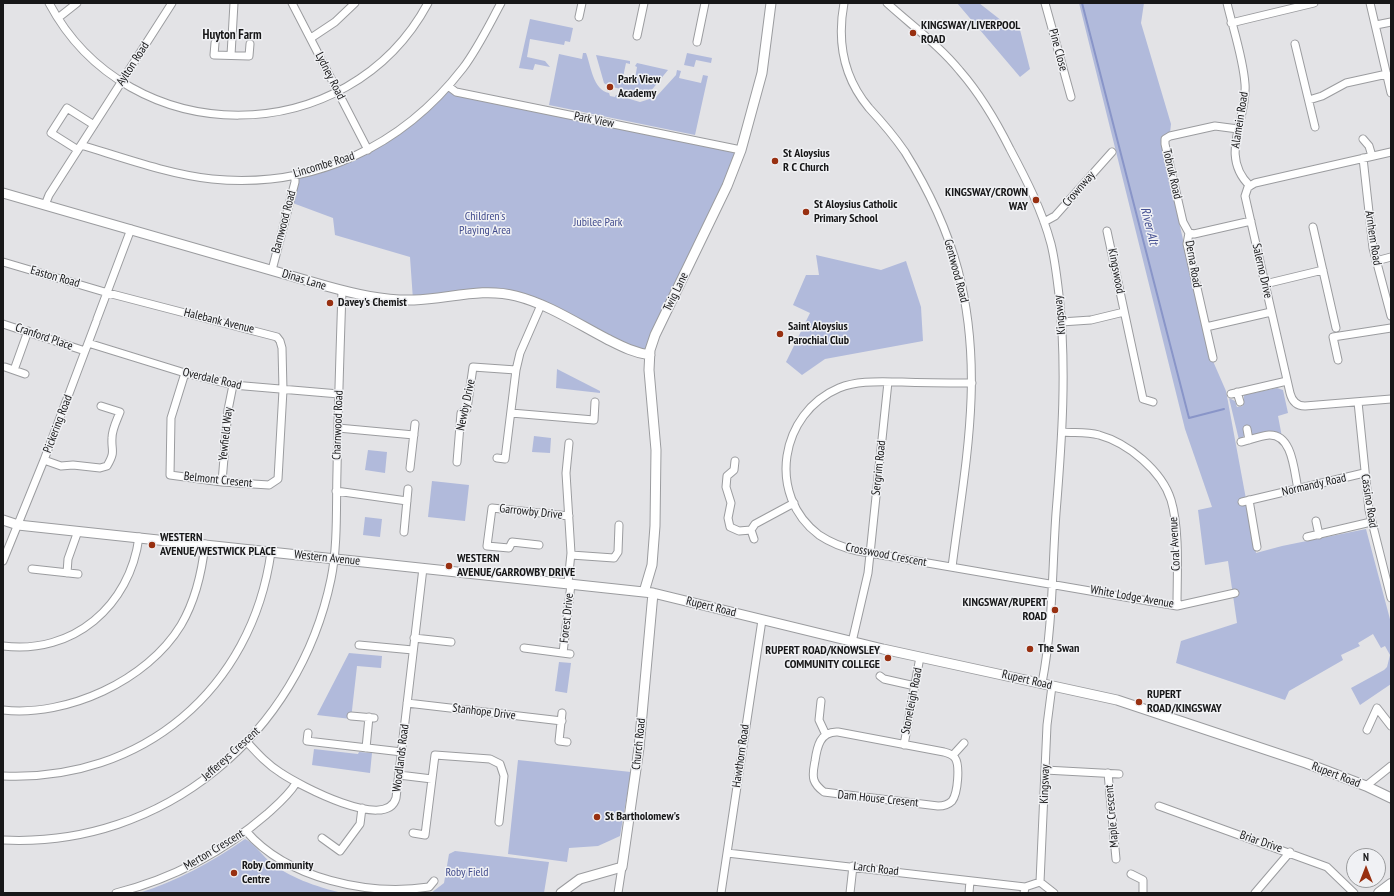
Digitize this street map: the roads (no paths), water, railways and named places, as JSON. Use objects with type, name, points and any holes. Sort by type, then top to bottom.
[{"type":"main road","points":[[1379,893],[1391,884]]},
{"type":"street","points":[[49,3],[58,18],[81,47],[102,67],[122,81],[146,95],[172,105],[201,112],[227,115],[255,115],[286,110],[308,104],[355,82],[383,60],[410,31],[428,3]]},
{"type":"street","points":[[58,18],[77,3]]},
{"type":"street","name":"Aylton Road","points":[[45,205],[49,194],[172,3]]},
{"type":"street","points":[[231,55],[234,3]]},
{"type":"street","name":"Lydney Road","points":[[292,3],[368,150]]},
{"type":"street","points":[[311,38],[335,22],[356,3]]},
{"type":"street","name":"Lincombe Road","points":[[79,148],[175,172],[206,178],[244,180],[294,175],[336,163],[368,150],[409,124],[448,86],[469,59],[501,3]]},
{"type":"street","points":[[579,17],[582,3]]},
{"type":"street","points":[[637,36],[644,3]]},
{"type":"street","points":[[697,42],[705,3]]},
{"type":"street","name":"Twig Lane","points":[[648,592],[654,555],[657,477],[649,370],[650,355],[656,335],[725,190],[741,150],[762,73],[771,3]]},
{"type":"street","name":"Gentwood Road","points":[[844,3],[841,41],[844,63],[848,74],[864,101],[894,136],[906,154],[938,213],[950,245],[968,315],[971,349],[971,416],[952,567]]},
{"type":"street","name":"Kingsway","points":[[887,3],[936,46],[960,70],[978,93],[1026,178],[1044,222],[1051,244],[1062,322],[1063,432],[1052,583],[1050,634],[1042,683]]},
{"type":"street","name":"Pine Close","points":[[1045,3],[1071,98]]},
{"type":"street","name":"Alamein Road","points":[[1227,3],[1245,88],[1235,144],[1235,156],[1240,175],[1250,186]]},
{"type":"street","points":[[1232,23],[1314,3]]},
{"type":"street","points":[[1370,3],[1391,93]]},
{"type":"street","points":[[1376,25],[1391,22]]},
{"type":"street","points":[[215,43],[214,55],[249,56],[250,44]]},
{"type":"street","points":[[1295,44],[1315,127]]},
{"type":"street","points":[[1309,100],[1322,96],[1346,83],[1387,74]]},
{"type":"street","name":"Park View","points":[[448,86],[456,92],[741,150]]},
{"type":"street","points":[[79,148],[51,133],[63,114],[67,108],[94,125]]},
{"type":"street","name":"Tobruk Road","points":[[1189,233],[1182,222],[1165,139],[1170,136],[1215,126],[1238,129]]},
{"type":"street","points":[[1363,139],[1369,146],[1372,156]]},
{"type":"street","name":"Crownway","points":[[1044,222],[1056,216],[1112,152]]},
{"type":"street","points":[[1250,186],[1257,182],[1391,152]]},
{"type":"street","name":"Arnhem Road","points":[[1363,158],[1371,237],[1391,316]]},
{"type":"street","name":"Barnwood Road","points":[[272,270],[294,182],[294,175]]},
{"type":"street","name":"Salerno Drive","points":[[1250,186],[1245,196],[1292,399],[1300,406],[1391,399]]},
{"type":"street","name":"Dinas Lane","points":[[3,193],[342,291],[378,298],[413,300],[495,292],[516,296],[541,305],[632,351],[650,355]]},
{"type":"street","name":"Derna Road","points":[[1213,358],[1187,244],[1189,233],[1194,234],[1250,221]]},
{"type":"street","points":[[1313,227],[1335,325],[1326,324]]},
{"type":"street","points":[[108,293],[131,230]]},
{"type":"street","name":"Kingswood","points":[[1107,231],[1143,399],[1153,402]]},
{"type":"street","points":[[1306,237],[1315,235]]},
{"type":"street","points":[[1376,261],[1391,257]]},
{"type":"street","name":"Easton Road","points":[[3,262],[108,293]]},
{"type":"street","points":[[1265,284],[1323,270]]},
{"type":"street","name":"Charnwood Road","points":[[334,558],[342,291]]},
{"type":"street","name":"Pickering Road","points":[[3,561],[44,460],[108,293]]},
{"type":"street","name":"Halebank Avenue","points":[[108,293],[277,337],[282,348],[283,390]]},
{"type":"street","points":[[497,458],[505,459],[516,370],[520,353],[541,305]]},
{"type":"street","points":[[1062,322],[1091,320],[1124,312]]},
{"type":"street","points":[[1206,327],[1271,312]]},
{"type":"street","name":"Cranford Place","points":[[3,324],[85,352]]},
{"type":"street","points":[[1338,360],[1333,336],[1391,328]]},
{"type":"street","points":[[14,370],[28,332]]},
{"type":"street","name":"Overdale Road","points":[[88,343],[185,374],[233,386],[339,394]]},
{"type":"street","points":[[5,367],[25,374]]},
{"type":"street","name":"Newby Drive","points":[[457,462],[462,413],[467,409],[473,367],[516,370]]},
{"type":"street","name":"Belmont Cresent","points":[[185,374],[171,418],[170,475],[222,482],[269,485],[278,479],[283,390]]},
{"type":"street","points":[[1240,402],[1234,393],[1287,381]]},
{"type":"street","name":"Sergrim Road","points":[[852,642],[865,588],[870,553],[888,382]]},
{"type":"street","name":"Crosswood Crescent","points":[[972,383],[860,383],[841,388],[822,397],[804,415],[794,431],[787,453],[787,480],[794,503],[808,524],[826,539],[848,548],[870,553],[1052,583]]},
{"type":"street","name":"Yewfield Way","points":[[222,482],[228,410],[233,386]]},
{"type":"street","points":[[511,413],[594,420],[595,402]]},
{"type":"street","name":"Cassino Road","points":[[1358,402],[1364,473],[1371,522],[1391,598]]},
{"type":"street","points":[[44,460],[61,466],[73,465],[100,468],[107,466],[114,448],[112,436],[120,412],[101,406]]},
{"type":"street","points":[[410,468],[415,424]]},
{"type":"street","points":[[338,428],[414,436]]},
{"type":"street","points":[[1247,429],[1249,440]]},
{"type":"street","name":"Coral Avenue","points":[[1063,432],[1100,436],[1133,450],[1155,472],[1163,484],[1171,499],[1176,526],[1177,606]]},
{"type":"street","points":[[1240,442],[1269,435],[1276,436],[1284,441],[1288,449],[1298,489]]},
{"type":"street","name":"Garrowby Drive","points":[[569,583],[571,555],[566,473],[570,443]]},
{"type":"street","points":[[735,461],[734,470],[727,476],[726,487],[731,503],[728,518],[730,527],[739,531],[751,530],[757,522],[794,503]]},
{"type":"street","name":"Normandy Road","points":[[1257,547],[1257,537],[1245,501],[1364,473]]},
{"type":"street","points":[[404,532],[408,489]]},
{"type":"street","points":[[336,491],[407,501]]},
{"type":"street","points":[[1264,496],[1266,505]]},
{"type":"street","name":"Garrowby Drive","points":[[539,545],[512,542],[509,548],[487,546],[492,508],[569,516]]},
{"type":"street","name":"Western Avenue","points":[[3,520],[18,525],[648,592]]},
{"type":"street","points":[[1316,521],[1319,535]]},
{"type":"street","points":[[1307,537],[1371,522]]},
{"type":"street","points":[[571,555],[614,558],[618,552],[619,525]]},
{"type":"street","points":[[751,530],[754,539]]},
{"type":"street","points":[[67,573],[68,559],[78,531]]},
{"type":"street","points":[[3,646],[22,647],[41,645],[66,638],[86,627],[107,608],[122,590],[134,564],[140,537]]},
{"type":"street","points":[[3,710],[40,710],[78,701],[115,685],[150,660],[176,632],[185,617],[199,581],[205,544]]},
{"type":"street","points":[[3,776],[50,775],[102,762],[145,745],[170,728],[203,698],[220,678],[241,646],[268,576],[271,552]]},
{"type":"street","name":"Jeffereys Crescent","points":[[3,840],[36,840],[70,836],[116,824],[138,816],[171,800],[198,784],[225,763],[263,725],[283,698],[306,658],[321,617],[334,558]]},
{"type":"street","name":"Woodlands Road","points":[[247,742],[266,762],[296,783],[330,799],[362,808],[383,810],[391,807],[396,800],[423,568]]},
{"type":"street","points":[[32,569],[78,574]]},
{"type":"street","name":"Forest Drive","points":[[524,648],[566,653],[569,583]]},
{"type":"street","name":"White Lodge Avenue","points":[[1052,583],[1177,606],[1235,593]]},
{"type":"street","name":"Rupert Road","points":[[648,592],[852,642],[1109,698],[1141,707],[1301,761],[1366,786],[1391,798]]},
{"type":"street","name":"Church Road","points":[[618,893],[639,748],[648,592]]},
{"type":"street","name":"Hawthorn Road","points":[[721,893],[762,620]]},
{"type":"street","points":[[414,638],[451,642]]},
{"type":"street","points":[[359,645],[413,650]]},
{"type":"street","name":"Stoneleigh Road","points":[[904,745],[920,657]]},
{"type":"street","points":[[880,676],[884,680],[915,686]]},
{"type":"street","name":"Kingsway","points":[[1040,882],[1047,718],[1052,686]]},
{"type":"street","points":[[821,701],[819,720],[826,735],[838,732],[953,755],[964,743]]},
{"type":"street","name":"Stanhope Drive","points":[[407,703],[562,717],[559,741],[567,742]]},
{"type":"street","points":[[1366,730],[1377,708],[1391,726]]},
{"type":"street","points":[[351,716],[372,718],[366,748]]},
{"type":"street","points":[[308,733],[307,741],[402,752]]},
{"type":"street","name":"Dam House Cresent","points":[[826,735],[818,745],[813,775],[818,787],[824,792],[832,795],[938,806],[947,805],[955,795],[958,770],[956,759],[953,755]]},
{"type":"street","points":[[413,833],[425,835],[435,755],[490,759],[500,764],[504,776],[499,822]]},
{"type":"street","points":[[1366,786],[1391,766]]},
{"type":"street","name":"Maple Crescent","points":[[1045,770],[1119,774]]},
{"type":"street","name":"Maple Crescent","points":[[1108,773],[1116,859]]},
{"type":"street","points":[[399,775],[432,778]]},
{"type":"street","name":"Merton Crescent","points":[[116,893],[143,885],[195,864],[228,844],[246,831],[288,794],[296,783]]},
{"type":"street","name":"Briar Drive","points":[[1159,806],[1290,852],[1327,867],[1354,893]]},
{"type":"street","points":[[322,838],[340,851],[360,824],[362,808]]},
{"type":"street","points":[[246,831],[257,843],[276,858],[301,872],[328,882],[361,889],[392,891],[424,889],[430,887],[434,881]]},
{"type":"street","points":[[1255,893],[1290,852]]},
{"type":"street","name":"Larch Road","points":[[727,853],[853,866],[970,881],[1024,890]]},
{"type":"street","points":[[850,893],[853,866]]},
{"type":"street","points":[[561,893],[580,879],[622,867]]},
{"type":"street","points":[[1131,874],[1143,880],[1143,893]]},
{"type":"street","points":[[969,893],[970,881]]},
{"type":"street","points":[[1024,890],[1040,882],[1054,893]]},
{"type":"waterway","name":"River Alt","points":[[1082,3],[1189,418],[1224,409]]},
{"type":"place","name":"KINGSWAY/LIVERPOOL ROAD","points":[[913,33]]},
{"type":"place","name":"Park View Academy","points":[[610,87]]},
{"type":"place","name":"St Aloysius R C Church","points":[[775,161]]},
{"type":"place","name":"KINGSWAY/CROWN WAY","points":[[1036,200]]},
{"type":"place","name":"St Aloysius Catholic Primary School","points":[[806,212]]},
{"type":"place","name":"Davey's Chemist","points":[[330,303]]},
{"type":"place","name":"Saint Aloysius Parochial Club","points":[[780,334]]},
{"type":"place","name":"WESTERN AVENUE/WESTWICK PLACE","points":[[152,545]]},
{"type":"place","name":"WESTERN AVENUE/GARROWBY DRIVE","points":[[449,566]]},
{"type":"place","name":"KINGSWAY/RUPERT ROAD","points":[[1055,610]]},
{"type":"place","name":"The Swan","points":[[1030,649]]},
{"type":"place","name":"RUPERT ROAD/KNOWSLEY COMMUNITY COLLEGE","points":[[888,658]]},
{"type":"place","name":"RUPERT ROAD/KINGSWAY","points":[[1139,702]]},
{"type":"place","name":"St Bartholomew's","points":[[597,817]]},
{"type":"place","name":"Roby Community Centre","points":[[234,873]]},
{"type":"district","name":"Huyton Farm","points":[[232,35]]},
{"type":"park label","name":"Jubilee Park","points":[[598,223]]},
{"type":"park label","name":"Children's Playing Area","points":[[485,224]]},
{"type":"park label","name":"Roby Field","points":[[467,873]]}]
